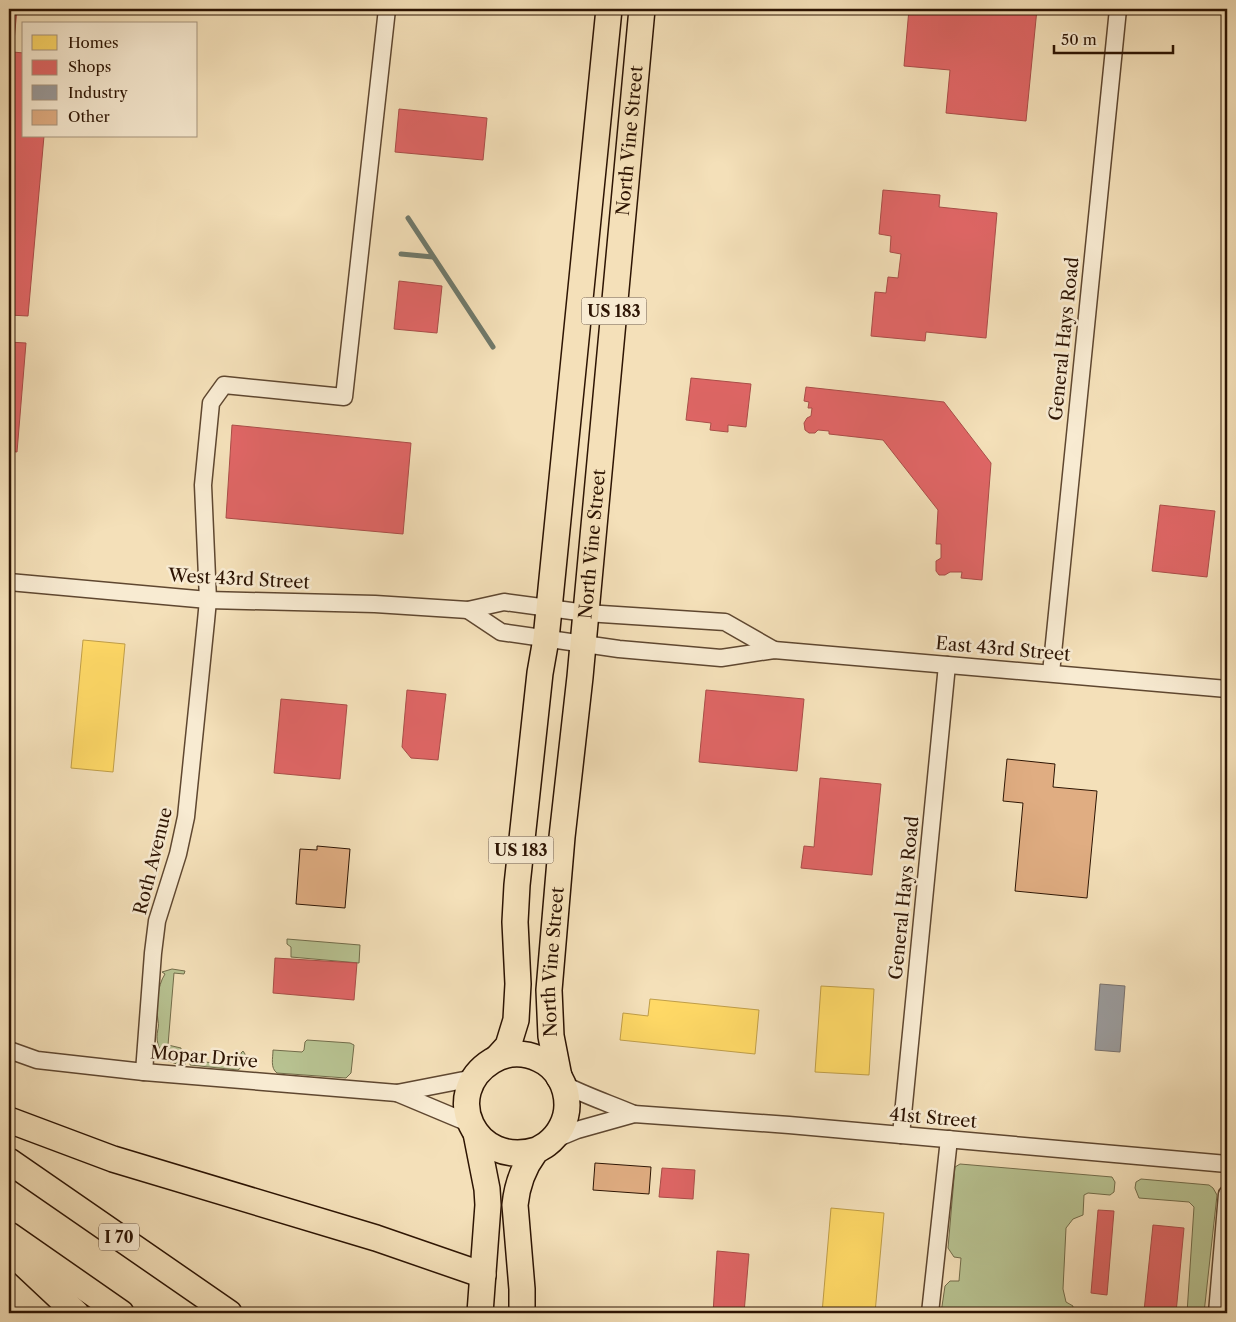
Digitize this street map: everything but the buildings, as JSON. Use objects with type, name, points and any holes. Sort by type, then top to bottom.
[{"type":"highway","name":"North Vine Street","points":[[498,1057],[508,1046],[516,1020],[518,984],[515,922],[517,885],[540,673],[546,639],[609,9]]},
{"type":"highway","name":"North Vine Street","points":[[561,1080],[551,1036],[548,990],[562,837],[584,644],[642,9]]},
{"type":"highway","points":[[480,1313],[488,1205],[487,1189],[467,1108],[468,1093],[474,1078],[485,1066],[498,1057],[515,1054],[532,1056],[552,1068],[561,1080],[567,1102],[565,1120],[560,1131],[544,1145],[524,1168],[517,1191],[515,1204],[522,1288],[522,1313]]},
{"type":"highway","points":[[9,1120],[113,1158],[376,1238],[483,1275]]},
{"type":"highway","points":[[473,1128],[492,1148],[503,1152],[526,1154],[544,1145]]},
{"type":"highway","name":"I 70","points":[[9,1161],[229,1313]]},
{"type":"highway","points":[[9,1235],[121,1313]]},
{"type":"highway","points":[[9,1250],[76,1313]]},
{"type":"street","name":"Roth Avenue","points":[[144,1072],[157,921],[178,854],[186,817],[208,600],[203,485],[211,403],[224,385],[344,397],[387,9]]},
{"type":"street","name":"General Hays Road","points":[[1051,673],[1118,9]]},
{"type":"street","name":"West 43rd Street","points":[[9,582],[208,600],[375,604],[468,610]]},
{"type":"street","name":"East 43rd Street","points":[[468,610],[504,602],[586,613],[725,622],[774,650]]},
{"type":"street","name":"East 43rd Street","points":[[468,610],[501,632],[584,644],[721,658],[774,650],[1227,688]]},
{"type":"street","name":"General Hays Road","points":[[901,1135],[948,665]]},
{"type":"street","name":"Mopar Drive","points":[[9,1050],[37,1060],[144,1072],[397,1093],[474,1078]]},
{"type":"street","name":"41st Street","points":[[561,1080],[584,1095],[634,1114],[789,1125],[1227,1164]]},
{"type":"street","name":"Mopar Drive","points":[[397,1093],[473,1128]]},
{"type":"street","name":"41st Street","points":[[544,1145],[577,1130],[634,1114]]},
{"type":"street","points":[[930,1313],[949,1139]]},
{"type":"street","points":[[1218,1313],[1227,1194]]},
{"type":"green space","points":[[287,939],[360,945],[359,963],[291,957],[291,947],[287,944]]},
{"type":"green space","points":[[172,969],[185,971],[184,974],[174,973],[168,1045],[181,1048],[181,1059],[186,1062],[185,1065],[165,1060],[168,1056],[159,1048],[157,1040],[158,997],[160,984],[165,974],[162,972]]},
{"type":"green space","points":[[307,1040],[350,1043],[354,1045],[351,1073],[346,1078],[277,1073],[272,1063],[273,1050],[302,1052]]},
{"type":"green space","points":[[243,1051],[245,1054],[244,1065],[238,1070],[190,1065],[190,1062],[193,1061],[239,1065]]},
{"type":"green space","points":[[960,1164],[1112,1177],[1115,1182],[1114,1192],[1110,1195],[1088,1193],[1084,1195],[1083,1215],[1073,1219],[1066,1228],[1063,1289],[1066,1302],[1073,1306],[1072,1313],[941,1313],[945,1286],[950,1281],[959,1281],[961,1258],[954,1257],[948,1248],[955,1167]]},
{"type":"green space","points":[[1141,1179],[1209,1185],[1217,1195],[1204,1313],[1187,1313],[1194,1207],[1189,1202],[1139,1198],[1135,1188],[1136,1182]]},
{"type":"waterway","points":[[408,218],[493,347]]},
{"type":"waterway","points":[[401,254],[433,257]]}]
